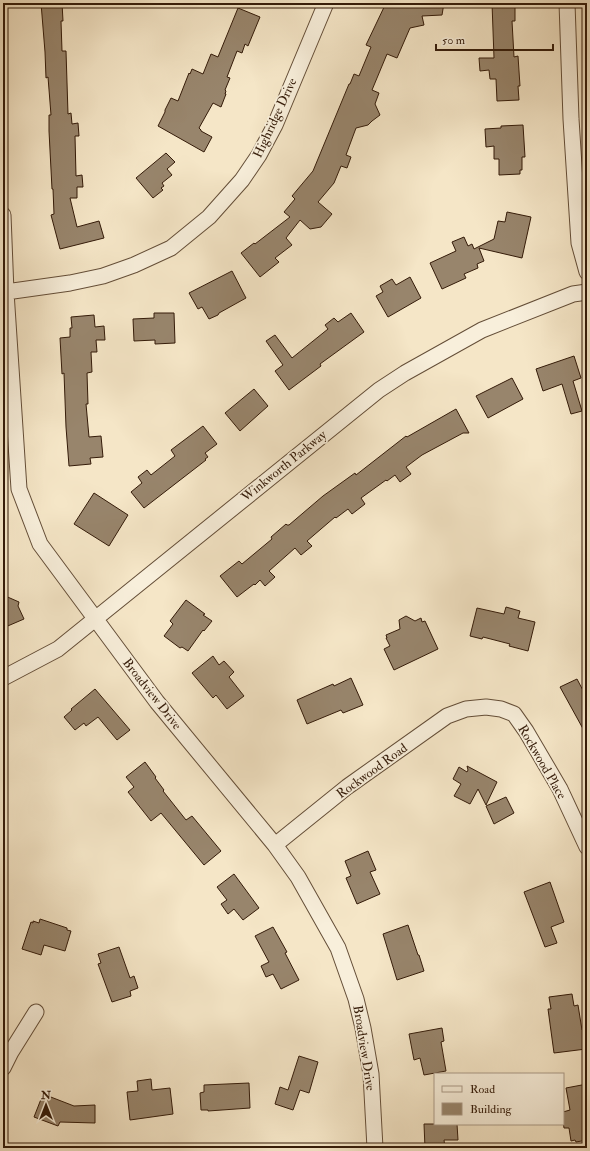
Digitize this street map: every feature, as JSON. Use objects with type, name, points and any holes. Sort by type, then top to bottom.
[{"type":"street","name":"Highridge Drive","points":[[6,292],[70,283],[103,276],[134,265],[171,248],[209,217],[242,180],[275,125],[326,3]]},
{"type":"street","points":[[567,3],[571,119],[578,243],[587,272]]},
{"type":"street","name":"Broadview Drive","points":[[3,215],[6,292],[19,489],[40,544],[157,702],[275,846],[298,877],[338,948],[356,999],[363,1028],[371,1074],[375,1148]]},
{"type":"street","name":"Winkworth Parkway","points":[[3,678],[58,649],[96,620],[379,390],[405,373],[482,330],[573,294],[587,292]]},
{"type":"street","name":"Rockwood Place","points":[[475,708],[486,707],[501,709],[514,714],[526,731],[560,789],[587,847]]},
{"type":"street","name":"Rockwood Road","points":[[275,846],[347,787],[447,716],[466,709],[475,708]]},
{"type":"street","points":[[3,1068],[11,1052],[36,1012]]},
{"type":"building","points":[[41,3],[62,3],[62,51],[66,51],[68,114],[71,113],[72,124],[78,123],[79,136],[75,136],[76,176],[82,175],[83,187],[77,187],[77,198],[70,198],[77,227],[99,221],[104,238],[60,249],[51,215],[54,214],[49,131],[49,115],[51,115],[48,77],[46,78]]},
{"type":"building","points":[[386,3],[444,3],[442,15],[422,16],[424,25],[410,28],[397,58],[387,54],[372,90],[379,93],[375,104],[380,115],[368,125],[356,128],[346,155],[351,157],[347,168],[341,166],[334,183],[318,202],[332,214],[321,227],[310,229],[300,220],[286,238],[292,245],[275,258],[279,262],[260,277],[241,253],[290,217],[284,212],[295,199],[292,196],[313,171],[349,84],[354,74],[359,76],[371,47],[366,45]]},
{"type":"building","points":[[492,3],[515,3],[515,21],[512,21],[514,57],[518,56],[520,86],[518,86],[519,100],[497,101],[496,79],[490,79],[489,70],[480,71],[479,58],[494,58]]},
{"type":"building","points":[[238,8],[260,17],[248,46],[245,44],[242,53],[237,51],[227,77],[230,78],[225,90],[226,94],[221,107],[213,103],[199,128],[201,131],[212,137],[204,152],[158,126],[171,98],[178,101],[192,69],[203,74],[211,54],[218,57]]},
{"type":"building","points":[[523,125],[525,157],[522,157],[522,170],[520,170],[520,174],[499,175],[499,159],[494,159],[494,146],[486,147],[485,129],[501,128],[501,126]]},
{"type":"building","points":[[166,153],[175,162],[167,169],[172,175],[162,183],[164,186],[161,188],[163,190],[153,198],[136,178]]},
{"type":"building","points":[[507,212],[531,217],[522,258],[479,248],[484,261],[477,264],[478,268],[464,274],[466,278],[442,289],[430,263],[456,251],[452,242],[464,237],[468,246],[472,244],[474,249],[494,239],[498,221],[505,222]]},
{"type":"building","points":[[232,271],[246,298],[209,319],[202,307],[198,309],[189,293]]},
{"type":"building","points":[[410,277],[421,298],[388,317],[376,296],[383,292],[380,286],[392,279],[396,285]]},
{"type":"building","points":[[154,313],[174,313],[175,343],[155,344],[155,340],[134,341],[133,319],[154,318]]},
{"type":"building","points":[[351,313],[364,332],[320,364],[321,366],[289,390],[275,371],[283,365],[266,341],[275,335],[292,358],[328,329],[325,325],[334,318],[338,322]]},
{"type":"building","points":[[94,315],[95,327],[104,326],[105,340],[96,340],[97,352],[91,352],[92,372],[87,373],[88,404],[86,404],[89,437],[101,436],[103,457],[90,458],[91,464],[69,466],[64,373],[62,374],[60,338],[70,337],[70,328],[72,328],[71,317]]},
{"type":"building","points":[[574,356],[581,378],[573,381],[582,411],[571,414],[562,384],[543,391],[536,369]]},
{"type":"building","points":[[512,378],[523,399],[488,418],[476,396]]},
{"type":"building","points":[[254,389],[268,406],[240,431],[225,413]]},
{"type":"building","points":[[456,409],[469,433],[463,433],[422,455],[406,467],[411,474],[400,482],[395,475],[387,481],[386,480],[361,498],[365,504],[352,514],[348,509],[336,518],[335,517],[307,541],[312,546],[301,555],[295,548],[269,571],[275,577],[265,586],[260,580],[237,597],[220,576],[239,561],[242,564],[272,539],[271,537],[286,524],[289,525],[323,496],[355,473],[356,475],[406,436],[407,437]]},
{"type":"building","points":[[203,426],[217,444],[205,453],[208,457],[205,459],[206,460],[144,508],[131,492],[142,483],[138,477],[147,470],[151,475],[175,456],[171,450]]},
{"type":"building","points":[[94,493],[128,515],[109,546],[74,524]]},
{"type":"building","points":[[3,595],[19,602],[18,606],[24,619],[3,628]]},
{"type":"building","points":[[186,600],[212,621],[204,631],[203,630],[188,651],[182,647],[180,648],[164,636],[173,624],[170,621]]},
{"type":"building","points":[[506,607],[520,611],[518,618],[535,622],[528,651],[509,646],[510,644],[483,637],[482,639],[470,636],[477,608],[504,614]]},
{"type":"building","points":[[406,616],[415,621],[421,618],[422,622],[425,621],[438,649],[394,670],[384,649],[390,646],[386,635],[400,629],[399,620]]},
{"type":"building","points":[[213,656],[219,665],[224,661],[234,672],[229,677],[244,696],[227,709],[216,695],[213,698],[192,673]]},
{"type":"building","points":[[351,678],[363,705],[343,713],[341,710],[307,724],[297,700],[333,684],[334,686]]},
{"type":"building","points":[[577,679],[587,698],[587,736],[560,687]]},
{"type":"building","points":[[95,689],[130,730],[117,740],[98,717],[86,726],[84,723],[75,730],[64,717],[72,710],[71,709]]},
{"type":"building","points":[[145,762],[156,777],[155,778],[164,790],[163,791],[186,820],[192,816],[221,851],[204,865],[161,813],[151,821],[128,792],[134,787],[126,777]]},
{"type":"building","points":[[467,766],[497,782],[486,805],[478,789],[470,804],[454,796],[461,784],[453,779],[459,767],[467,772]]},
{"type":"building","points":[[506,797],[514,813],[494,824],[486,806]]},
{"type":"building","points":[[368,851],[376,870],[370,872],[380,894],[357,904],[346,878],[351,876],[345,861]]},
{"type":"building","points":[[234,874],[259,908],[243,920],[234,909],[228,914],[221,904],[227,900],[217,887]]},
{"type":"building","points":[[550,882],[564,922],[551,927],[557,943],[545,947],[524,892]]},
{"type":"building","points":[[40,919],[67,928],[67,930],[71,931],[65,951],[44,945],[41,955],[22,949],[31,922],[33,923],[33,921],[39,923]]},
{"type":"building","points":[[408,925],[424,971],[397,980],[383,934]]},
{"type":"building","points":[[273,927],[287,952],[285,953],[299,980],[281,989],[273,974],[266,977],[261,966],[269,962],[255,936]]},
{"type":"building","points":[[119,947],[130,978],[134,976],[138,988],[130,991],[131,996],[112,1002],[98,964],[101,963],[98,954]]},
{"type":"building","points":[[572,994],[574,1006],[578,1005],[586,1049],[554,1053],[548,1009],[551,1009],[549,997]]},
{"type":"building","points":[[442,1028],[444,1041],[441,1042],[446,1071],[424,1075],[420,1058],[414,1060],[409,1034]]},
{"type":"building","points":[[299,1056],[318,1062],[309,1093],[300,1090],[293,1110],[275,1104],[280,1087],[288,1090]]},
{"type":"building","points":[[151,1079],[152,1090],[170,1088],[173,1114],[130,1120],[127,1092],[138,1091],[137,1081]]},
{"type":"building","points":[[249,1083],[250,1108],[208,1111],[201,1110],[200,1093],[204,1092],[204,1085]]},
{"type":"building","points":[[587,1084],[587,1140],[576,1142],[575,1140],[571,1141],[569,1128],[564,1128],[564,1112],[570,1110],[566,1088]]},
{"type":"building","points":[[43,1094],[74,1106],[95,1105],[95,1123],[60,1122],[58,1126],[34,1117]]},
{"type":"building","points":[[424,1124],[457,1125],[458,1140],[444,1140],[445,1148],[425,1148]]}]
